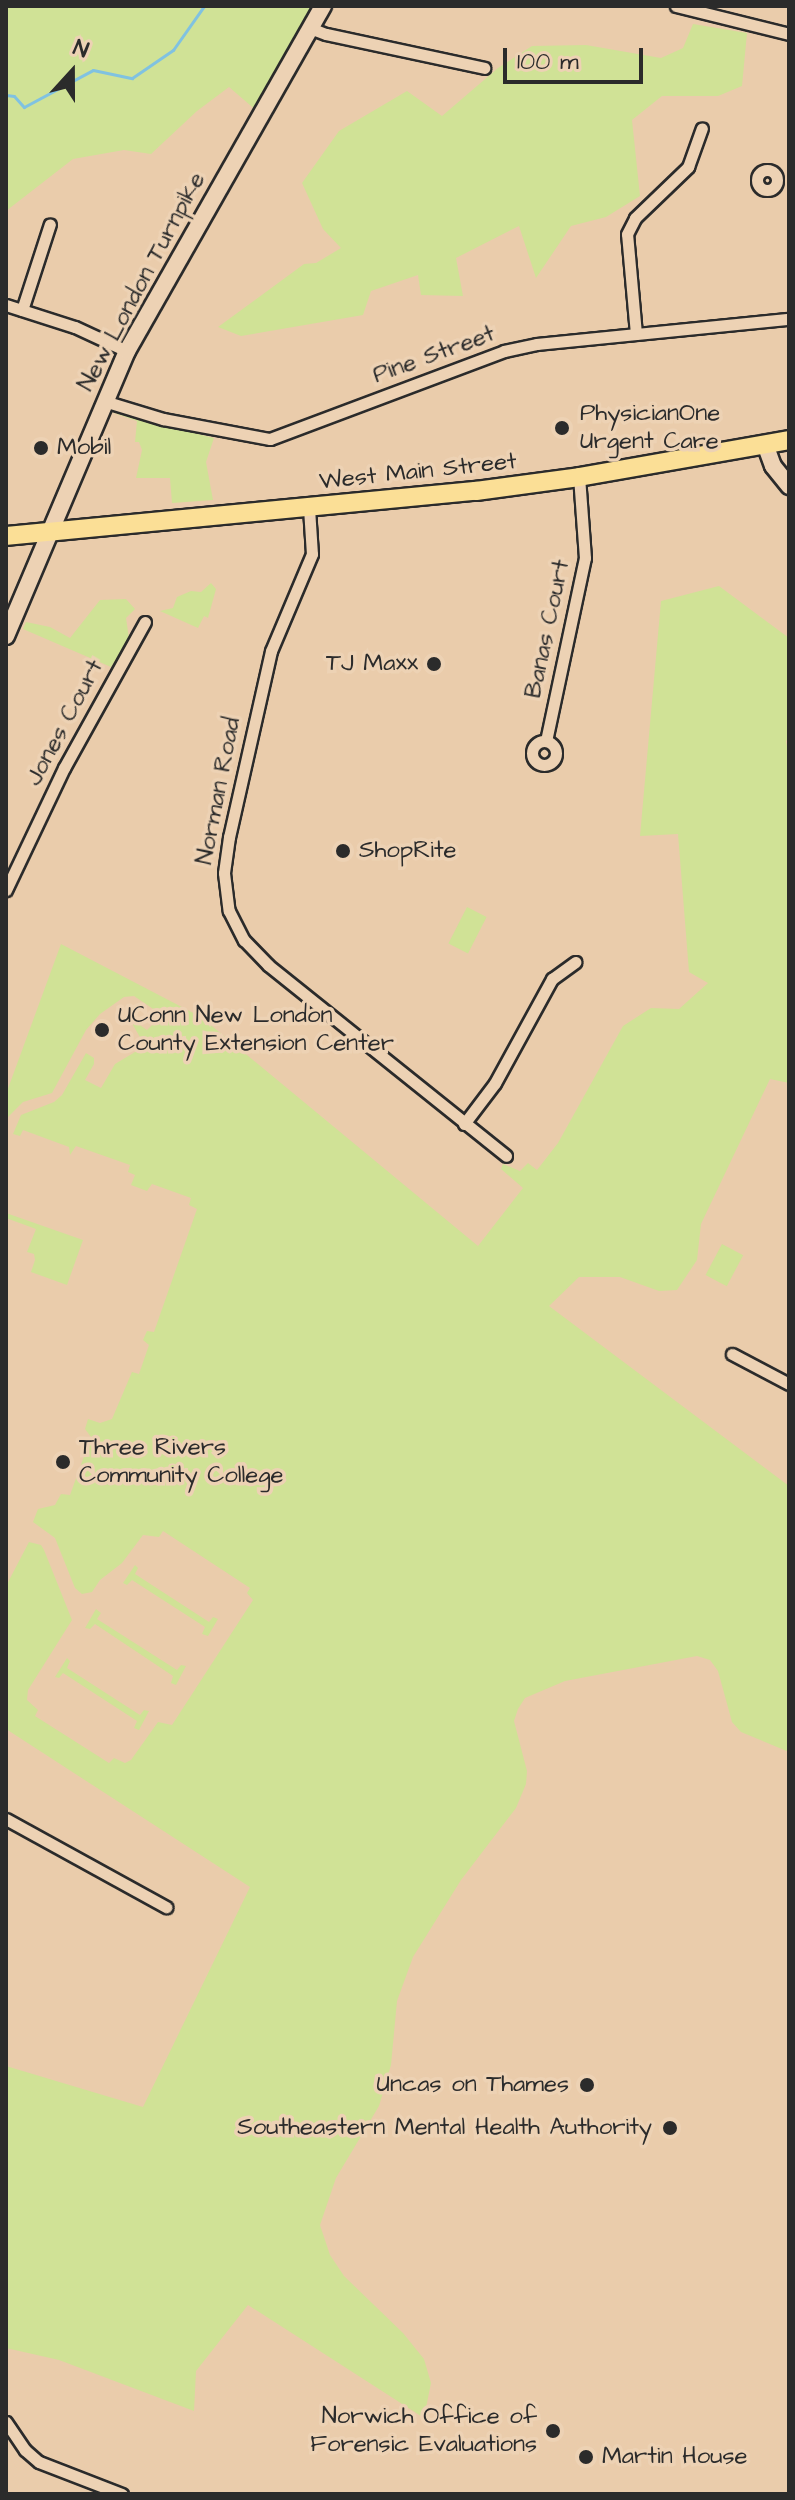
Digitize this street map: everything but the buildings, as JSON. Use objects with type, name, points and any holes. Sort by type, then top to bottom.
[{"type":"main road","name":"New London Turnpike","points":[[6,636],[127,351],[323,6]]},
{"type":"main road","name":"West Main Street","points":[[6,536],[309,508],[579,477],[789,440]]},
{"type":"main road","points":[[765,444],[773,466],[789,486]]},
{"type":"street","points":[[676,6],[789,34]]},
{"type":"street","points":[[310,28],[484,68]]},
{"type":"street","points":[[636,334],[627,234],[635,218],[688,167],[702,128]]},
{"type":"street","points":[[22,310],[50,224]]},
{"type":"street","points":[[6,305],[75,327],[127,351]]},
{"type":"street","name":"Pine Street","points":[[104,401],[163,419],[270,439],[504,351],[789,319]]},
{"type":"street","name":"Banas Court","points":[[546,741],[585,558],[579,477]]},
{"type":"street","name":"Norman Road","points":[[309,508],[312,554],[273,644],[265,673],[226,853],[227,905],[244,940],[268,965],[506,1156]]},
{"type":"street","name":"Jones Court","points":[[6,890],[64,768],[145,622]]},
{"type":"street","points":[[464,1124],[495,1083],[552,979],[575,962]]},
{"type":"street","points":[[732,1354],[789,1384]]},
{"type":"street","points":[[6,1819],[166,1907]]},
{"type":"street","points":[[6,2422],[25,2450],[39,2462],[122,2494]]},
{"type":"green space","points":[[6,6],[313,6],[257,111],[229,87],[197,111],[151,154],[124,150],[73,159],[6,211]]},
{"type":"green space","points":[[693,24],[747,33],[742,86],[718,96],[662,96],[632,120],[640,196],[606,217],[571,226],[536,278],[519,226],[456,258],[463,296],[421,295],[418,275],[371,291],[363,315],[241,336],[218,327],[304,264],[316,263],[341,248],[323,229],[302,183],[339,131],[407,91],[442,116],[498,68],[532,46],[586,45],[661,58],[683,48]]},
{"type":"green space","points":[[111,412],[214,438],[206,462],[213,500],[172,503],[170,478],[136,478],[142,450],[139,442],[135,442],[137,421]]},
{"type":"green space","points":[[211,583],[216,589],[208,618],[204,616],[198,628],[160,611],[173,608],[177,597],[191,591],[201,592]]},
{"type":"green space","points":[[719,586],[789,638],[789,738],[786,741],[789,757],[789,1083],[770,1079],[701,1224],[697,1260],[677,1290],[659,1291],[620,1277],[579,1277],[549,1306],[789,1486],[789,1752],[741,1732],[732,1722],[718,1671],[710,1660],[697,1656],[565,1681],[525,1698],[518,1709],[514,1721],[527,1771],[526,1784],[516,1808],[461,1880],[413,1957],[397,2001],[391,2065],[379,2106],[336,2178],[320,2225],[330,2255],[344,2276],[403,2333],[424,2359],[431,2383],[424,2418],[248,2305],[196,2371],[194,2411],[59,2360],[6,2348],[6,2066],[143,2107],[250,1887],[6,1729],[6,1586],[29,1542],[41,1545],[44,1550],[72,1620],[28,1690],[27,1700],[38,1710],[35,1716],[109,1763],[114,1758],[125,1763],[131,1760],[158,1722],[172,1725],[253,1600],[247,1593],[250,1588],[163,1531],[159,1537],[143,1535],[122,1563],[100,1580],[92,1592],[82,1594],[75,1588],[55,1538],[33,1522],[38,1509],[55,1505],[61,1494],[70,1495],[91,1437],[85,1429],[88,1419],[100,1423],[112,1419],[132,1372],[139,1374],[149,1345],[143,1340],[147,1331],[154,1332],[197,1209],[189,1205],[191,1198],[152,1184],[147,1191],[131,1185],[135,1175],[128,1172],[130,1165],[76,1146],[70,1155],[69,1147],[23,1130],[20,1136],[13,1134],[21,1115],[54,1102],[62,1095],[86,1053],[94,1058],[94,1064],[85,1080],[101,1088],[115,1064],[145,1046],[133,1025],[134,1021],[147,1030],[162,1015],[134,996],[124,997],[100,1014],[86,1030],[52,1093],[23,1102],[6,1119],[6,1094],[61,944],[201,1017],[478,1246],[523,1188],[501,1169],[503,1164],[520,1171],[528,1163],[537,1170],[558,1143],[623,1026],[651,1008],[679,1009],[708,983],[689,972],[678,834],[640,836],[661,601]]},
{"type":"green space","points":[[126,599],[135,609],[126,618],[129,638],[111,667],[23,629],[26,622],[50,627],[70,638],[100,600]]},
{"type":"green space","points":[[467,907],[487,917],[468,954],[448,944]]},
{"type":"green space","points":[[6,1213],[83,1240],[67,1285],[31,1272],[34,1254],[27,1252],[36,1229],[6,1218]]},
{"type":"green space","points":[[722,1244],[743,1255],[727,1286],[706,1275]]},
{"type":"green space","points":[[135,1565],[138,1568],[135,1574],[209,1622],[213,1617],[218,1619],[208,1636],[202,1634],[205,1627],[132,1580],[127,1585],[123,1583]]},
{"type":"green space","points":[[96,1609],[101,1613],[97,1619],[177,1670],[181,1665],[186,1666],[176,1685],[171,1683],[173,1676],[95,1624],[90,1629],[85,1628]]},
{"type":"green space","points":[[67,1658],[70,1661],[67,1668],[140,1715],[144,1710],[149,1711],[139,1730],[134,1728],[137,1721],[63,1673],[59,1678],[55,1677]]},
{"type":"waterway","points":[[6,95],[14,96],[24,107],[93,70],[132,78],[173,50],[204,6]]},
{"type":"place","name":"PhysicianOne Urgent Care","points":[[562,428]]},
{"type":"place","name":"Mobil","points":[[41,448]]},
{"type":"place","name":"TJ Maxx","points":[[434,664]]},
{"type":"place","name":"ShopRite","points":[[343,851]]},
{"type":"place","name":"UConn New London County Extension Center","points":[[102,1030]]},
{"type":"place","name":"Three Rivers Community College","points":[[63,1462]]},
{"type":"place","name":"Uncas on Thames","points":[[587,2085]]},
{"type":"place","name":"Southeastern Mental Health Authority","points":[[670,2128]]},
{"type":"place","name":"Norwich Office of Forensic Evaluations","points":[[553,2431]]},
{"type":"place","name":"Martin House","points":[[586,2457]]}]
